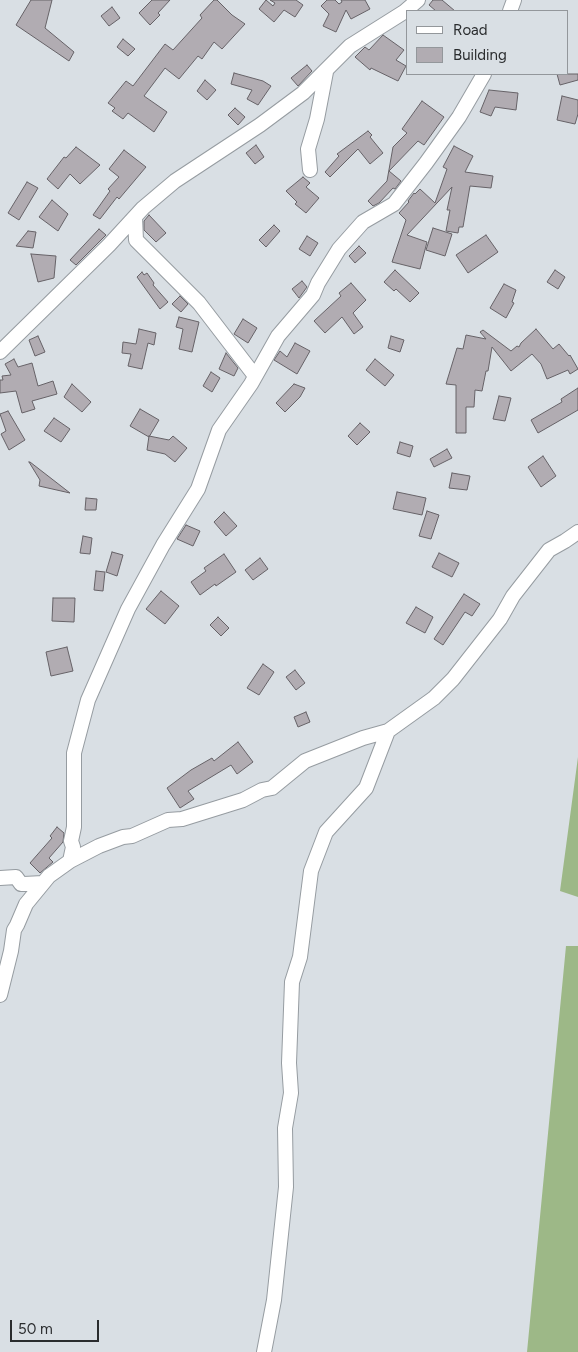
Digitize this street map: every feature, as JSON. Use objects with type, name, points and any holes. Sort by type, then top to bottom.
[{"type":"street","points":[[406,10],[418,0]]},
{"type":"street","points":[[0,352],[135,217],[176,181],[260,125],[303,93],[350,46],[406,10]]},
{"type":"street","points":[[310,170],[308,149],[317,119],[326,72]]},
{"type":"street","points":[[70,861],[74,828],[74,753],[88,700],[128,609],[163,545],[198,489],[218,430],[255,376],[278,336],[313,295],[318,283],[339,249],[363,222],[394,204],[459,117],[483,75]]},
{"type":"street","points":[[135,217],[136,240],[199,303],[255,376]]},
{"type":"street","points":[[0,995],[14,930],[18,925],[26,904],[49,876],[70,861],[99,846],[132,836],[168,820],[182,819],[243,800],[262,790],[272,788],[305,761],[363,738],[388,731],[434,698],[453,679],[500,619],[513,596],[549,550],[565,542],[578,532]]},
{"type":"street","points":[[264,1352],[275,1291],[286,1187],[285,1128],[291,1093],[289,1063],[292,982],[300,957],[311,871],[326,832],[366,788],[388,731]]},
{"type":"street","points":[[0,878],[16,877],[21,884],[43,883]]},
{"type":"green space","points":[[578,757],[578,897],[560,891]]},
{"type":"green space","points":[[566,946],[578,946],[578,1352],[527,1352]]},
{"type":"building","points":[[31,0],[52,0],[45,28],[74,52],[69,61],[16,25]]},
{"type":"building","points":[[152,0],[170,0],[158,13],[160,15],[150,25],[139,13]]},
{"type":"building","points":[[214,0],[217,0],[232,15],[245,24],[222,49],[214,42],[202,59],[198,56],[179,79],[165,68],[144,96],[167,112],[154,132],[128,113],[123,119],[112,111],[115,108],[108,103],[126,81],[133,86],[165,44],[173,50],[202,18],[200,15]]},
{"type":"building","points":[[266,0],[273,6],[275,3],[270,0],[296,0],[303,5],[295,17],[284,10],[274,22],[259,9]]},
{"type":"building","points":[[327,0],[335,0],[339,4],[342,2],[341,0],[365,0],[370,9],[351,19],[346,10],[336,32],[323,26],[329,14],[321,6]]},
{"type":"building","points":[[433,0],[442,0],[454,10],[435,10],[429,5]]},
{"type":"building","points":[[112,7],[120,18],[109,26],[101,16]]},
{"type":"building","points":[[383,35],[404,50],[396,60],[406,66],[398,81],[371,68],[370,70],[355,57],[365,47],[369,50]]},
{"type":"building","points":[[123,39],[135,49],[128,56],[117,47]]},
{"type":"building","points":[[307,65],[312,71],[298,86],[291,78]]},
{"type":"building","points":[[234,73],[263,81],[271,86],[258,105],[247,99],[252,90],[231,84]]},
{"type":"building","points":[[578,74],[578,80],[560,85],[557,75]]},
{"type":"building","points":[[205,80],[216,90],[207,100],[197,91]]},
{"type":"building","points":[[489,90],[518,93],[516,110],[495,107],[491,116],[480,112]]},
{"type":"building","points":[[562,96],[578,100],[578,114],[575,124],[557,120]]},
{"type":"building","points":[[422,101],[444,117],[424,145],[418,141],[389,171],[401,181],[395,189],[393,188],[379,203],[373,206],[368,201],[387,181],[393,147],[407,133],[402,129]]},
{"type":"building","points":[[235,108],[245,117],[238,125],[228,115]]},
{"type":"building","points":[[368,131],[372,135],[370,137],[383,153],[370,164],[358,149],[330,177],[325,172],[339,156],[337,154]]},
{"type":"building","points":[[256,145],[264,157],[255,164],[246,153]]},
{"type":"building","points":[[454,146],[473,156],[465,172],[493,176],[491,188],[470,186],[463,227],[459,227],[458,233],[446,231],[450,210],[447,210],[452,187],[407,235],[427,242],[420,269],[392,262],[406,220],[399,213],[414,193],[420,189],[435,203],[447,169],[443,167]]},
{"type":"building","points":[[76,147],[100,165],[80,184],[70,174],[58,189],[47,179],[64,157],[66,158]]},
{"type":"building","points":[[124,150],[146,167],[119,199],[117,197],[100,219],[93,215],[110,191],[108,189],[119,177],[109,169]]},
{"type":"building","points":[[303,177],[310,183],[306,187],[319,198],[306,213],[295,204],[297,202],[286,191]]},
{"type":"building","points":[[27,182],[38,188],[19,220],[8,213]]},
{"type":"building","points":[[52,200],[68,214],[58,231],[39,217]]},
{"type":"building","points":[[149,215],[166,233],[156,242],[144,230],[144,221]]},
{"type":"building","points":[[274,225],[280,231],[266,247],[259,240]]},
{"type":"building","points":[[433,228],[452,234],[445,256],[426,250]]},
{"type":"building","points":[[99,229],[106,235],[76,265],[70,260]]},
{"type":"building","points":[[28,231],[36,232],[33,248],[16,246]]},
{"type":"building","points":[[486,235],[498,252],[468,273],[456,255]]},
{"type":"building","points":[[307,236],[318,243],[310,256],[299,249]]},
{"type":"building","points":[[359,246],[366,253],[355,263],[349,256]]},
{"type":"building","points":[[31,254],[56,256],[54,278],[38,282]]},
{"type":"building","points":[[395,270],[419,293],[410,302],[396,289],[394,291],[384,282]]},
{"type":"building","points":[[555,270],[565,277],[558,289],[547,282]]},
{"type":"building","points":[[142,272],[144,275],[147,273],[154,283],[153,285],[168,302],[160,309],[137,277]]},
{"type":"building","points":[[302,281],[307,287],[299,298],[292,289]]},
{"type":"building","points":[[351,283],[366,300],[353,313],[363,327],[354,334],[342,317],[325,333],[314,321],[341,296],[339,293]]},
{"type":"building","points":[[504,284],[516,290],[512,302],[514,303],[506,318],[490,308]]},
{"type":"building","points":[[180,296],[188,304],[181,312],[172,304]]},
{"type":"building","points":[[179,317],[199,322],[192,352],[179,349],[183,329],[176,327]]},
{"type":"building","points":[[243,319],[257,328],[248,343],[234,334]]},
{"type":"building","points":[[139,329],[156,333],[154,345],[148,343],[142,369],[128,366],[131,354],[122,353],[123,342],[136,344]]},
{"type":"building","points":[[536,329],[553,349],[559,344],[570,355],[578,369],[570,374],[568,370],[547,379],[541,364],[532,354],[511,371],[492,347],[482,391],[475,390],[474,407],[466,407],[466,433],[456,433],[456,385],[446,384],[457,348],[463,349],[466,335],[486,339],[480,332],[483,330],[511,351],[517,346],[519,347]]},
{"type":"building","points":[[38,336],[45,352],[35,356],[29,340]]},
{"type":"building","points":[[391,336],[404,340],[400,352],[388,348]]},
{"type":"building","points":[[295,343],[310,351],[297,374],[274,360],[280,351],[287,357]]},
{"type":"building","points":[[226,353],[238,368],[234,376],[219,369]]},
{"type":"building","points":[[14,359],[18,367],[32,363],[38,386],[53,381],[57,394],[32,401],[35,409],[22,413],[16,391],[0,393],[0,380],[3,380],[2,376],[11,375],[5,364]]},
{"type":"building","points":[[375,359],[394,375],[385,386],[366,370]]},
{"type":"building","points":[[211,372],[220,378],[212,392],[203,386]]},
{"type":"building","points":[[72,384],[91,402],[82,412],[64,397]]},
{"type":"building","points":[[294,384],[305,388],[300,397],[285,412],[276,403]]},
{"type":"building","points":[[578,388],[578,410],[538,433],[531,420],[562,402],[561,399]]},
{"type":"building","points":[[499,396],[511,398],[505,421],[493,419]]},
{"type":"building","points":[[140,409],[159,420],[149,437],[130,426]]},
{"type":"building","points":[[8,411],[25,440],[9,450],[1,434],[6,431],[0,414]]},
{"type":"building","points":[[54,418],[70,429],[61,442],[44,431]]},
{"type":"building","points":[[360,423],[370,432],[357,445],[348,436]]},
{"type":"building","points":[[149,436],[169,440],[173,436],[187,448],[175,462],[165,454],[147,450]]},
{"type":"building","points":[[400,442],[413,446],[410,457],[397,453]]},
{"type":"building","points":[[447,449],[452,458],[434,467],[430,459]]},
{"type":"building","points":[[543,456],[556,476],[541,487],[528,467]]},
{"type":"building","points":[[29,462],[70,493],[39,486],[40,480]]},
{"type":"building","points":[[452,473],[470,476],[467,490],[449,488]]},
{"type":"building","points":[[397,492],[426,498],[422,515],[393,509]]},
{"type":"building","points":[[86,498],[97,499],[96,510],[85,510]]},
{"type":"building","points":[[427,511],[439,515],[431,539],[419,536]]},
{"type":"building","points":[[224,512],[237,526],[226,536],[214,522]]},
{"type":"building","points":[[186,525],[200,531],[193,546],[177,539]]},
{"type":"building","points":[[83,536],[92,538],[90,554],[80,553]]},
{"type":"building","points":[[112,552],[123,555],[117,576],[106,572]]},
{"type":"building","points":[[439,553],[459,563],[452,577],[432,567]]},
{"type":"building","points":[[224,554],[236,572],[200,595],[191,582],[206,571],[204,568]]},
{"type":"building","points":[[260,558],[268,569],[253,580],[245,570]]},
{"type":"building","points":[[96,571],[105,572],[103,591],[94,590]]},
{"type":"building","points":[[161,591],[179,606],[165,624],[146,609]]},
{"type":"building","points":[[464,594],[480,604],[472,616],[465,612],[443,645],[434,639]]},
{"type":"building","points":[[53,598],[75,598],[74,622],[52,621]]},
{"type":"building","points":[[416,607],[433,617],[425,633],[406,623]]},
{"type":"building","points":[[218,617],[229,628],[221,636],[210,625]]},
{"type":"building","points":[[67,647],[73,671],[51,676],[46,652]]},
{"type":"building","points":[[263,664],[274,672],[259,695],[247,688]]},
{"type":"building","points":[[295,670],[305,683],[296,690],[286,677]]},
{"type":"building","points":[[306,712],[310,722],[298,727],[294,717]]},
{"type":"building","points":[[238,742],[253,762],[237,774],[231,765],[188,791],[194,799],[180,808],[167,788],[191,770],[212,758],[214,761]]},
{"type":"building","points":[[57,827],[64,833],[63,842],[49,858],[53,862],[40,873],[30,863],[52,838],[50,836]]}]
